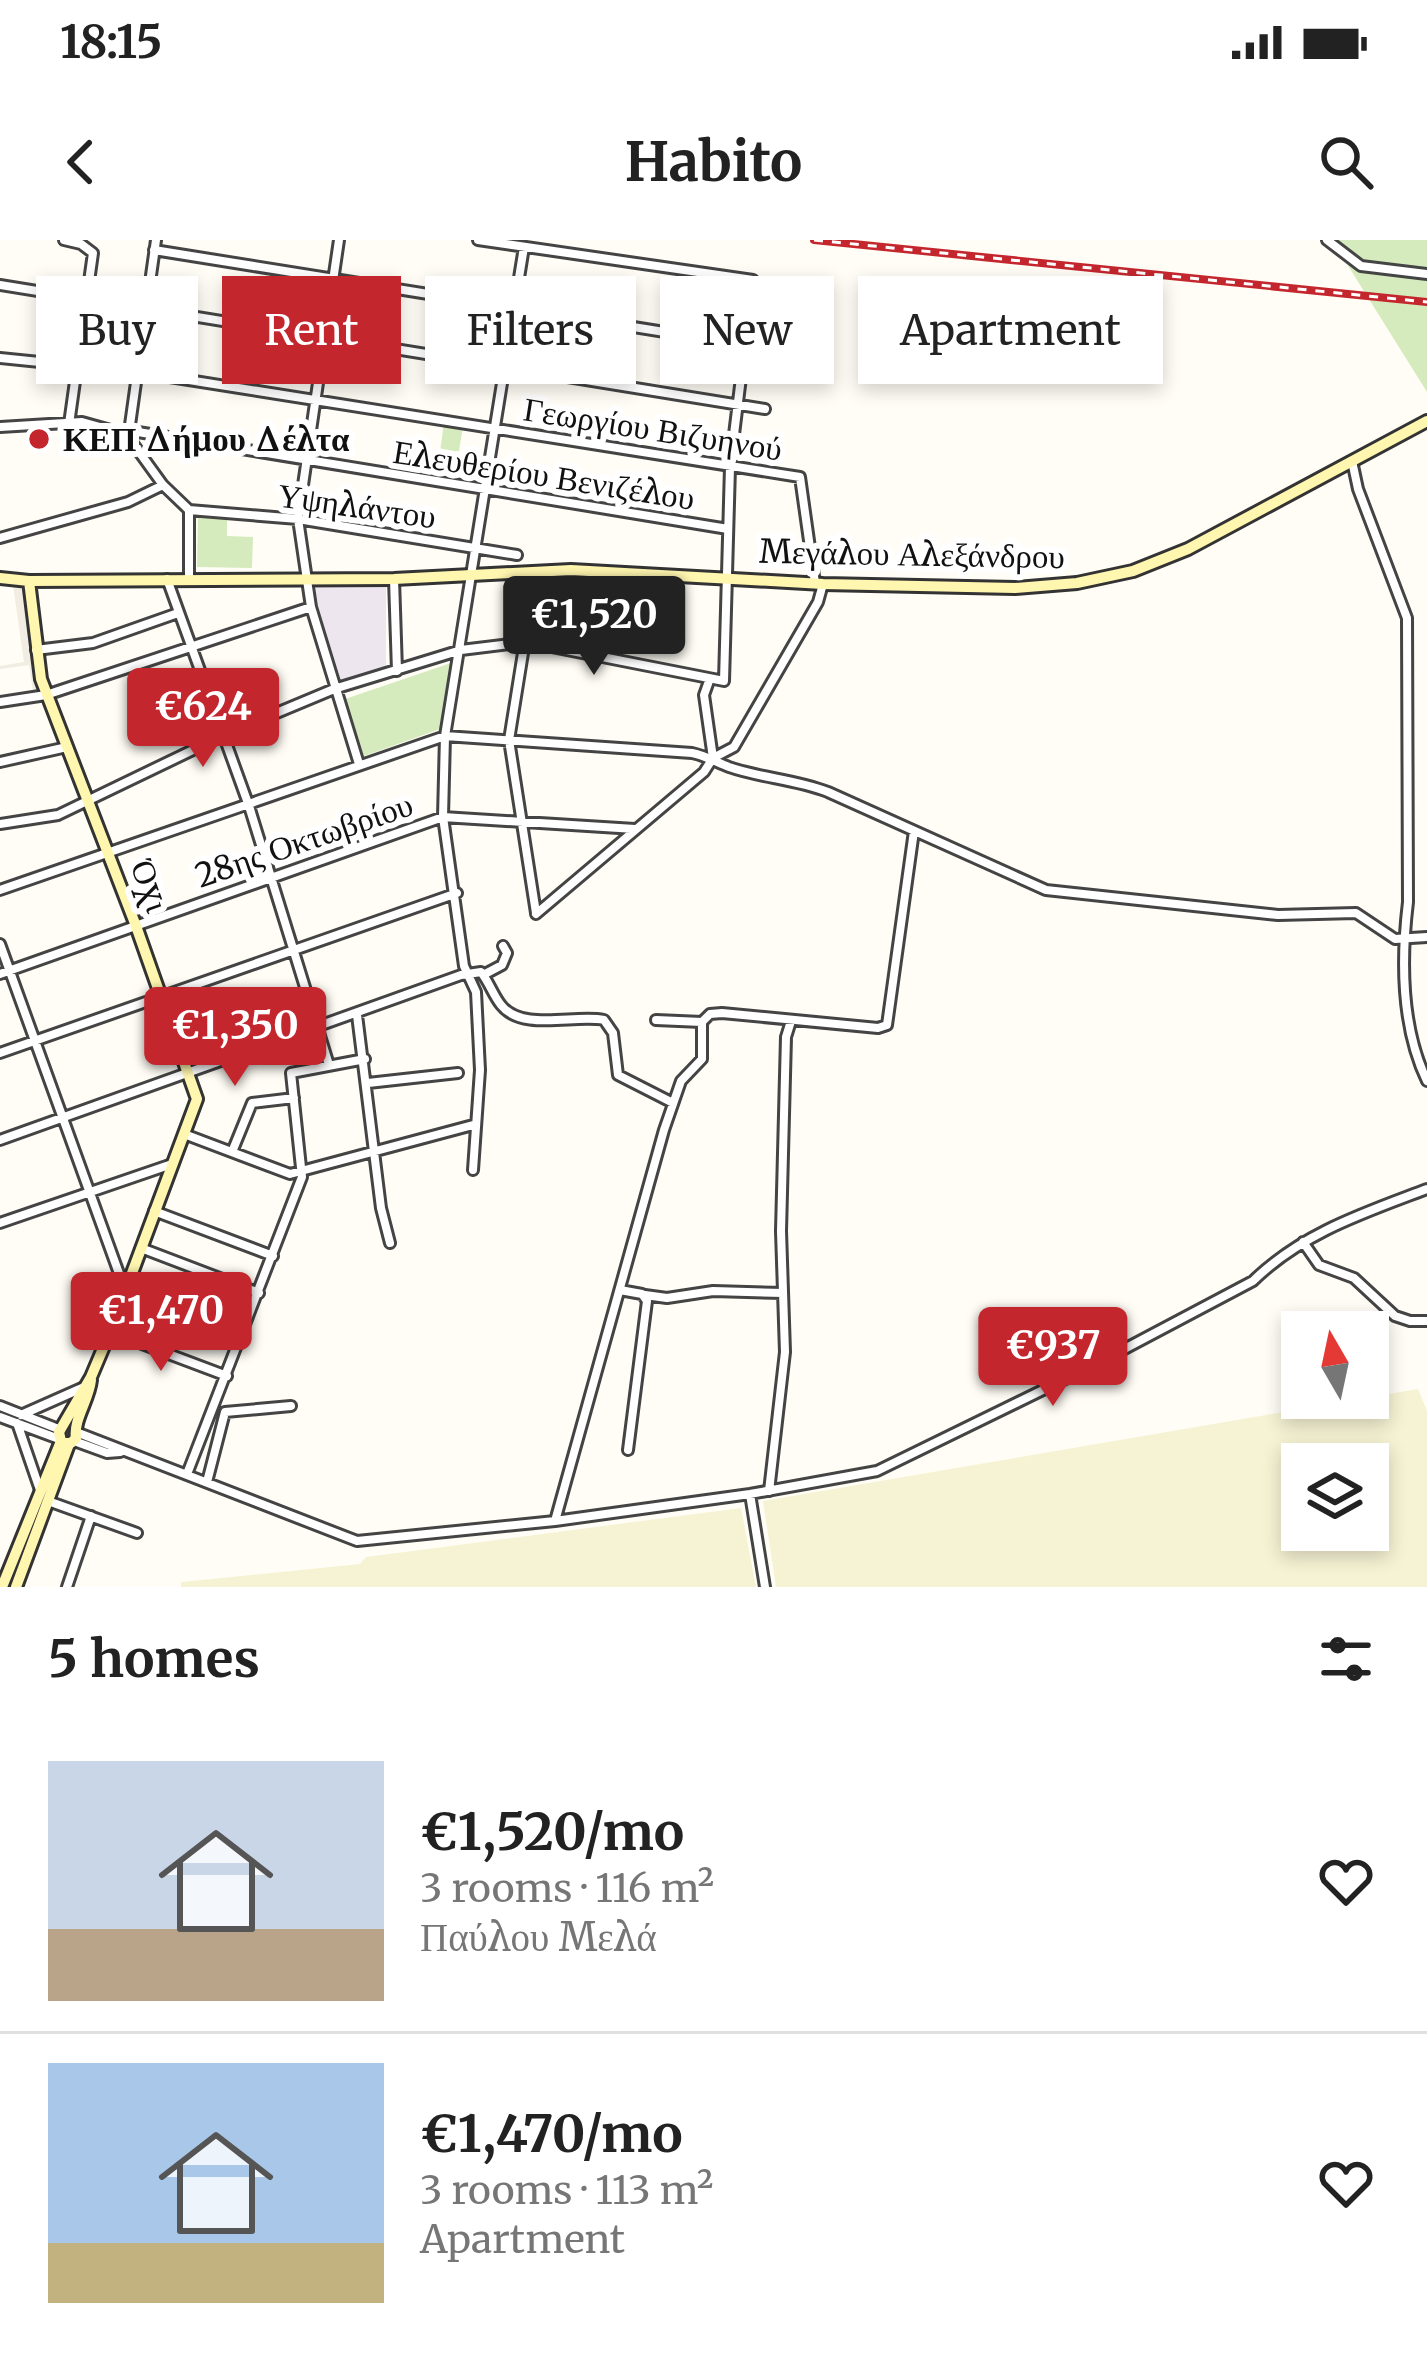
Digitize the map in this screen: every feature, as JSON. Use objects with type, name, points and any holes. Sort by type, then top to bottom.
[{"type":"street","points":[[64,240],[87,246],[93,253],[90,276]]},
{"type":"street","points":[[335,276],[339,240]]},
{"type":"street","points":[[478,240],[724,276]]},
{"type":"street","points":[[1327,240],[1360,266],[1427,274]]},
{"type":"street","points":[[151,276],[155,245],[314,276]]},
{"type":"street","points":[[519,276],[524,247]]},
{"type":"street","points":[[0,285],[36,292]]},
{"type":"street","name":"Γεωργίου Βιζυηνού","points":[[0,358],[36,362]]},
{"type":"street","name":"Γεωργίου Βιζυηνού","points":[[198,381],[800,477],[819,583]]},
{"type":"street","points":[[69,424],[75,384]]},
{"type":"street","points":[[137,384],[131,432],[164,485],[190,510],[189,579]]},
{"type":"street","points":[[319,384],[298,519],[304,578],[359,764]]},
{"type":"street","points":[[472,1170],[479,1070],[476,992],[466,974],[443,817],[445,736],[500,384]]},
{"type":"street","points":[[600,384],[765,409]]},
{"type":"street","points":[[0,824],[58,815],[224,734],[334,689],[461,650],[526,642],[722,683],[737,384]]},
{"type":"street","name":"Μεγάλου Αλεξάνδρου","points":[[0,578],[394,579],[571,570],[1031,588],[1112,577],[1188,549],[1427,421]]},
{"type":"street","name":"Ελευθερίου Βενιζέλου","points":[[0,427],[101,425],[728,529]]},
{"type":"street","points":[[1352,460],[1358,489],[1407,618],[1408,902],[1403,941],[1409,1022],[1427,1081]]},
{"type":"street","points":[[0,538],[128,502],[164,485]]},
{"type":"street","name":"Υψηλάντου","points":[[190,510],[298,519],[517,555]]},
{"type":"street","points":[[536,572],[509,740],[536,914],[704,772],[713,758],[734,747],[818,602],[819,583]]},
{"type":"street","points":[[167,579],[249,806],[329,1065]]},
{"type":"street","points":[[394,579],[397,671]]},
{"type":"street","name":"Όχι","points":[[29,581],[46,694],[197,1099],[91,1377]]},
{"type":"street","points":[[0,702],[46,694],[311,607]]},
{"type":"street","points":[[36,650],[93,643],[178,613]]},
{"type":"street","points":[[710,681],[704,694],[713,758]]},
{"type":"street","points":[[0,890],[445,736],[692,753],[725,766],[800,782],[1046,890],[1278,915],[1356,913],[1403,941],[1427,937]]},
{"type":"street","points":[[0,762],[68,747]]},
{"type":"street","name":"28ης Οκτωβρίου","points":[[5,972],[443,817],[635,829]]},
{"type":"street","points":[[656,1020],[702,1022],[715,1012],[878,1028],[887,1024],[914,831]]},
{"type":"street","points":[[0,1053],[457,893]]},
{"type":"street","points":[[0,944],[5,972],[35,1040],[125,1290]]},
{"type":"street","points":[[0,1140],[466,974],[484,974],[502,965],[507,953],[503,946]]},
{"type":"street","points":[[484,974],[499,1003],[519,1017],[604,1020],[613,1033],[618,1075],[674,1104]]},
{"type":"street","points":[[357,1015],[381,1208],[390,1243]]},
{"type":"street","points":[[769,1491],[784,1352],[786,1037],[790,1020]]},
{"type":"street","points":[[555,1521],[681,1082],[702,1059],[702,1022]]},
{"type":"street","points":[[187,1474],[302,1169],[292,1072],[365,1059]]},
{"type":"street","points":[[368,1083],[458,1073]]},
{"type":"street","points":[[232,1152],[252,1103],[294,1098]]},
{"type":"street","points":[[183,1134],[285,1173],[474,1125]]},
{"type":"street","points":[[0,1223],[172,1164]]},
{"type":"street","points":[[0,1417],[67,1435],[107,1454],[121,1452],[187,1474],[364,1542],[751,1495],[877,1472],[1253,1281],[1322,1230],[1427,1189]]},
{"type":"street","points":[[154,1211],[273,1256]]},
{"type":"street","points":[[1303,1242],[1319,1265],[1354,1278],[1395,1316],[1427,1321]]},
{"type":"street","points":[[141,1248],[259,1293]]},
{"type":"street","points":[[620,1290],[667,1298],[713,1291],[782,1293]]},
{"type":"street","points":[[628,1450],[647,1301],[644,1295]]},
{"type":"street","points":[[110,1332],[227,1376]]},
{"type":"street","points":[[2,1587],[44,1495],[82,1388],[91,1377]]},
{"type":"street","points":[[67,1435],[89,1395],[91,1377]]},
{"type":"street","points":[[19,1419],[82,1388]]},
{"type":"street","points":[[0,1406],[19,1419],[44,1495],[16,1587]]},
{"type":"street","points":[[207,1482],[225,1412],[291,1406]]},
{"type":"street","points":[[44,1495],[137,1533]]},
{"type":"street","points":[[751,1495],[765,1587]]},
{"type":"street","points":[[68,1587],[91,1516]]},
{"type":"shaded area","points":[[386,582],[386,666],[339,684],[315,605],[316,583]]},
{"type":"shaded area","points":[[13,585],[31,587],[42,691],[33,692],[29,665],[0,669],[24,662]]},
{"type":"shaded area","points":[[1418,1389],[1427,1411],[1427,1587],[776,1587],[763,1501],[1281,1412],[1281,1419],[1389,1419],[1389,1394]]},
{"type":"shaded area","points":[[741,1508],[756,1587],[181,1587],[181,1582],[360,1564],[366,1557]]},
{"type":"green space","points":[[1332,240],[1427,240],[1427,392]]},
{"type":"green space","points":[[444,423],[463,426],[455,476],[437,473]]},
{"type":"green space","points":[[198,515],[227,516],[227,536],[253,537],[252,568],[197,567]]},
{"type":"green space","points":[[451,663],[443,728],[364,756],[345,699]]},
{"type":"green space","points":[[317,1035],[325,1060],[292,1065],[287,1046]]},
{"type":"railway","points":[[814,240],[1427,302]]},
{"type":"place","name":"ΚΕΠ Δήμου Δέλτα","points":[[39,439]]}]
